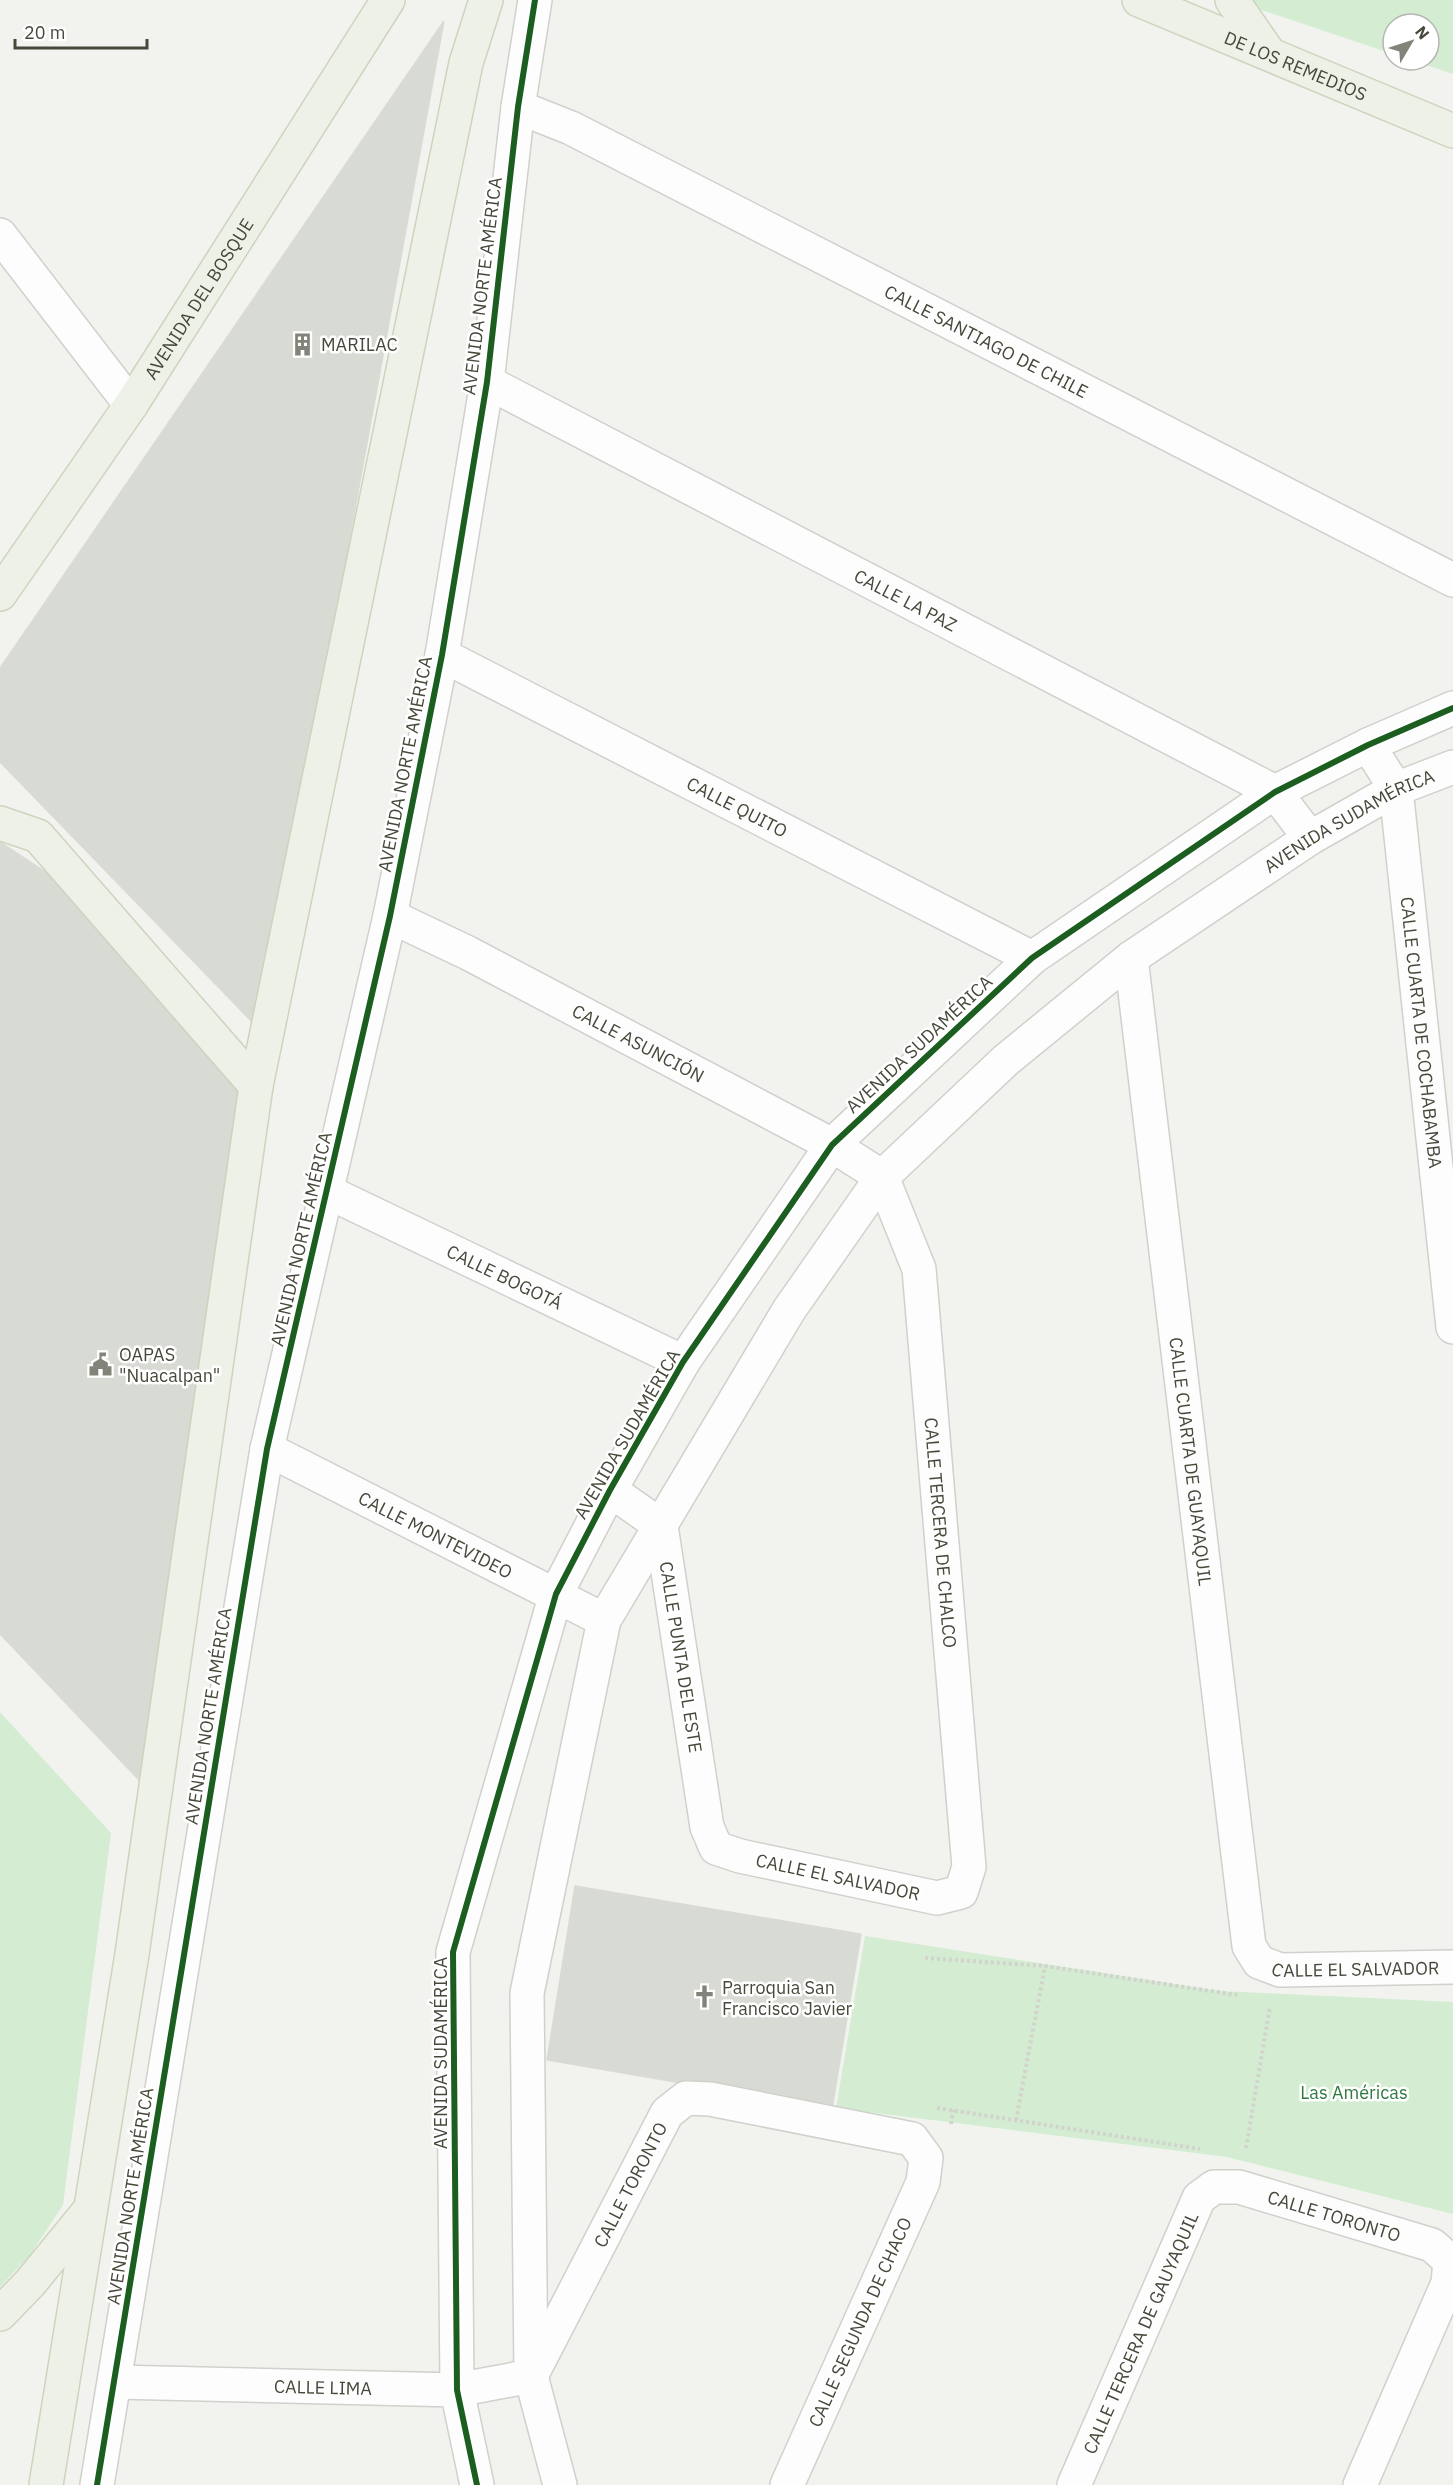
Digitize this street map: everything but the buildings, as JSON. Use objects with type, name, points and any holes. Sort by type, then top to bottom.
[{"type":"main road","name":"AVENIDA DEL BOSQUE","points":[[0,594],[131,405],[388,0]]},
{"type":"main road","name":"AVENIDA NORTE AMÉRICA","points":[[46,2485],[132,1953],[255,1086],[466,63],[486,0]]},
{"type":"main road","name":"DE LOS REMEDIOS","points":[[1139,0],[1453,130]]},
{"type":"main road","points":[[1232,0],[1268,52]]},
{"type":"main road","points":[[0,823],[38,836],[255,1086]]},
{"type":"main road","points":[[0,2314],[30,2283],[91,2210]]},
{"type":"street","name":"AVENIDA NORTE AMÉRICA","points":[[97,2485],[116,2382],[267,1449],[390,916],[442,655],[487,382],[518,107],[535,0]]},
{"type":"street","name":"CALLE SANTIAGO DE CHILE","points":[[518,107],[571,128],[1453,580]]},
{"type":"street","points":[[0,235],[131,405]]},
{"type":"street","name":"CALLE LA PAZ","points":[[487,382],[1275,792],[1310,838]]},
{"type":"street","name":"CALLE QUITO","points":[[442,655],[1032,958]]},
{"type":"street","name":"AVENIDA SUDAMÉRICA","points":[[477,2485],[457,2390],[453,1952],[556,1594],[610,1490],[683,1362],[832,1145],[1032,958],[1275,792],[1368,745],[1453,708]]},
{"type":"street","name":"CALLE CUARTA DE COCHABAMBA","points":[[1368,745],[1396,789],[1453,1328]]},
{"type":"street","name":"AVENIDA SUDAMÉRICA","points":[[560,2485],[531,2376],[527,1993],[604,1620],[789,1310],[882,1178],[1006,1060],[1131,958],[1310,838],[1396,789],[1453,767]]},
{"type":"street","name":"CALLE ASUNCIÓN","points":[[390,916],[478,958],[832,1145],[882,1178]]},
{"type":"street","name":"CALLE CUARTA DE GUAYAQUIL","points":[[1131,958],[1250,1946],[1259,1962]]},
{"type":"street","name":"CALLE TERCERA DE CHALCO","points":[[882,1178],[919,1269],[969,1867],[961,1892]]},
{"type":"street","name":"CALLE BOGOTÁ","points":[[328,1192],[683,1362]]},
{"type":"street","name":"CALLE MONTEVIDEO","points":[[267,1449],[604,1620]]},
{"type":"street","points":[[610,1490],[661,1526]]},
{"type":"street","name":"CALLE PUNTA DEL ESTE","points":[[661,1526],[707,1827],[716,1848]]},
{"type":"street","name":"CALLE EL SALVADOR","points":[[716,1848],[740,1856],[937,1898],[961,1892]]},
{"type":"street","name":"CALLE EL SALVADOR","points":[[1259,1962],[1280,1971],[1453,1967]]},
{"type":"street","name":"CALLE TORONTO","points":[[531,2376],[667,2113],[686,2098],[710,2098],[912,2139],[926,2158]]},
{"type":"street","name":"CALLE SEGUNDA DE CHACO","points":[[787,2485],[923,2182],[926,2158]]},
{"type":"street","name":"CALLE TORONTO","points":[[1214,2187],[1251,2190],[1432,2245],[1450,2261],[1449,2283],[1360,2485]]},
{"type":"street","name":"CALLE TERCERA DE GAUYAQUIL","points":[[1074,2485],[1199,2198],[1214,2187]]},
{"type":"street","name":"CALLE LIMA","points":[[116,2382],[457,2390],[531,2376]]},
{"type":"path","points":[[925,1958],[1045,1966],[1248,1997]]},
{"type":"path","points":[[1016,2120],[1045,1966]]},
{"type":"path","points":[[1246,2151],[1271,2001]]},
{"type":"path","points":[[931,2107],[1206,2151]]},
{"type":"green space","points":[[1232,0],[1453,0],[1453,74],[1441,70],[1441,12],[1381,12],[1381,50]]},
{"type":"green space","points":[[0,1712],[111,1833],[63,2205],[30,2255],[0,2287]]},
{"type":"green space","name":"Las Américas","points":[[865,1936],[1220,1991],[1453,2002],[1453,2214],[1227,2157],[836,2108]]},
{"type":"cycle path","points":[[97,2485],[267,1449],[390,916],[442,655],[487,382],[518,107],[535,0]]},
{"type":"cycle path","points":[[477,2485],[457,2390],[453,1952],[556,1594],[610,1490],[683,1362],[832,1145],[1032,958],[1275,792],[1368,745],[1453,708]]},
{"type":"place","name":"MARILAC","points":[[303,344]]},
{"type":"place","name":"OAPAS \"Nuacalpan\"","points":[[101,1364]]},
{"type":"place","name":"Parroquia San Francisco Javier","points":[[704,1997]]}]
